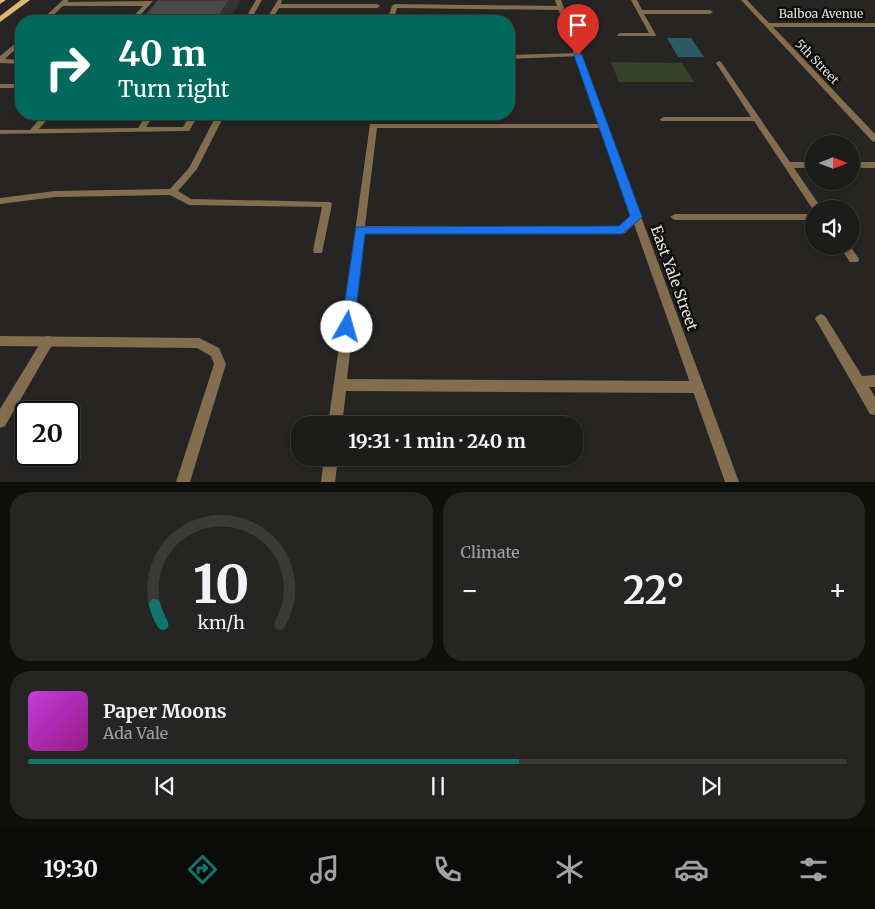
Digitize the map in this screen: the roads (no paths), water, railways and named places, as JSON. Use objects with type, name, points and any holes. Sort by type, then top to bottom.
[{"type":"main road","points":[[0,20],[26,0]]},
{"type":"street","points":[[250,15],[259,0]]},
{"type":"street","points":[[620,35],[653,35],[634,0]]},
{"type":"street","name":"5th Street","points":[[744,0],[875,139]]},
{"type":"street","points":[[50,15],[64,2],[149,2]]},
{"type":"street","points":[[137,15],[149,2]]},
{"type":"street","points":[[271,15],[278,3],[377,6]]},
{"type":"street","points":[[395,3],[559,4]]},
{"type":"street","name":"East Yale Street","points":[[559,4],[732,482]]},
{"type":"street","points":[[640,12],[710,12]]},
{"type":"street","name":"Balboa Avenue","points":[[767,25],[875,25]]},
{"type":"street","points":[[0,61],[15,47]]},
{"type":"street","points":[[515,57],[578,55]]},
{"type":"street","points":[[0,61],[15,62]]},
{"type":"street","points":[[719,63],[811,200]]},
{"type":"street","points":[[0,86],[15,86]]},
{"type":"street","points":[[664,119],[756,119]]},
{"type":"street","points":[[32,132],[43,120]]},
{"type":"street","points":[[141,129],[148,120]]},
{"type":"street","points":[[0,132],[186,129],[191,120]]},
{"type":"street","points":[[172,192],[194,169],[218,120]]},
{"type":"street","points":[[336,416],[372,126],[604,126]]},
{"type":"street","points":[[787,165],[805,165]]},
{"type":"street","points":[[860,165],[875,165]]},
{"type":"street","points":[[0,201],[55,194],[172,192],[189,202],[327,204],[318,250]]},
{"type":"street","points":[[360,230],[622,230],[636,217]]},
{"type":"street","points":[[675,217],[805,217]]},
{"type":"street","points":[[851,255],[854,259]]},
{"type":"street","points":[[821,319],[875,409]]},
{"type":"street","points":[[0,341],[199,343],[216,352],[220,364],[183,482]]},
{"type":"street","points":[[0,421],[48,341]]},
{"type":"street","points":[[860,382],[875,381]]},
{"type":"street","points":[[340,385],[698,387]]},
{"type":"street","points":[[328,482],[330,466]]},
{"type":"water","points":[[667,38],[691,38],[704,57],[678,57]]}]
